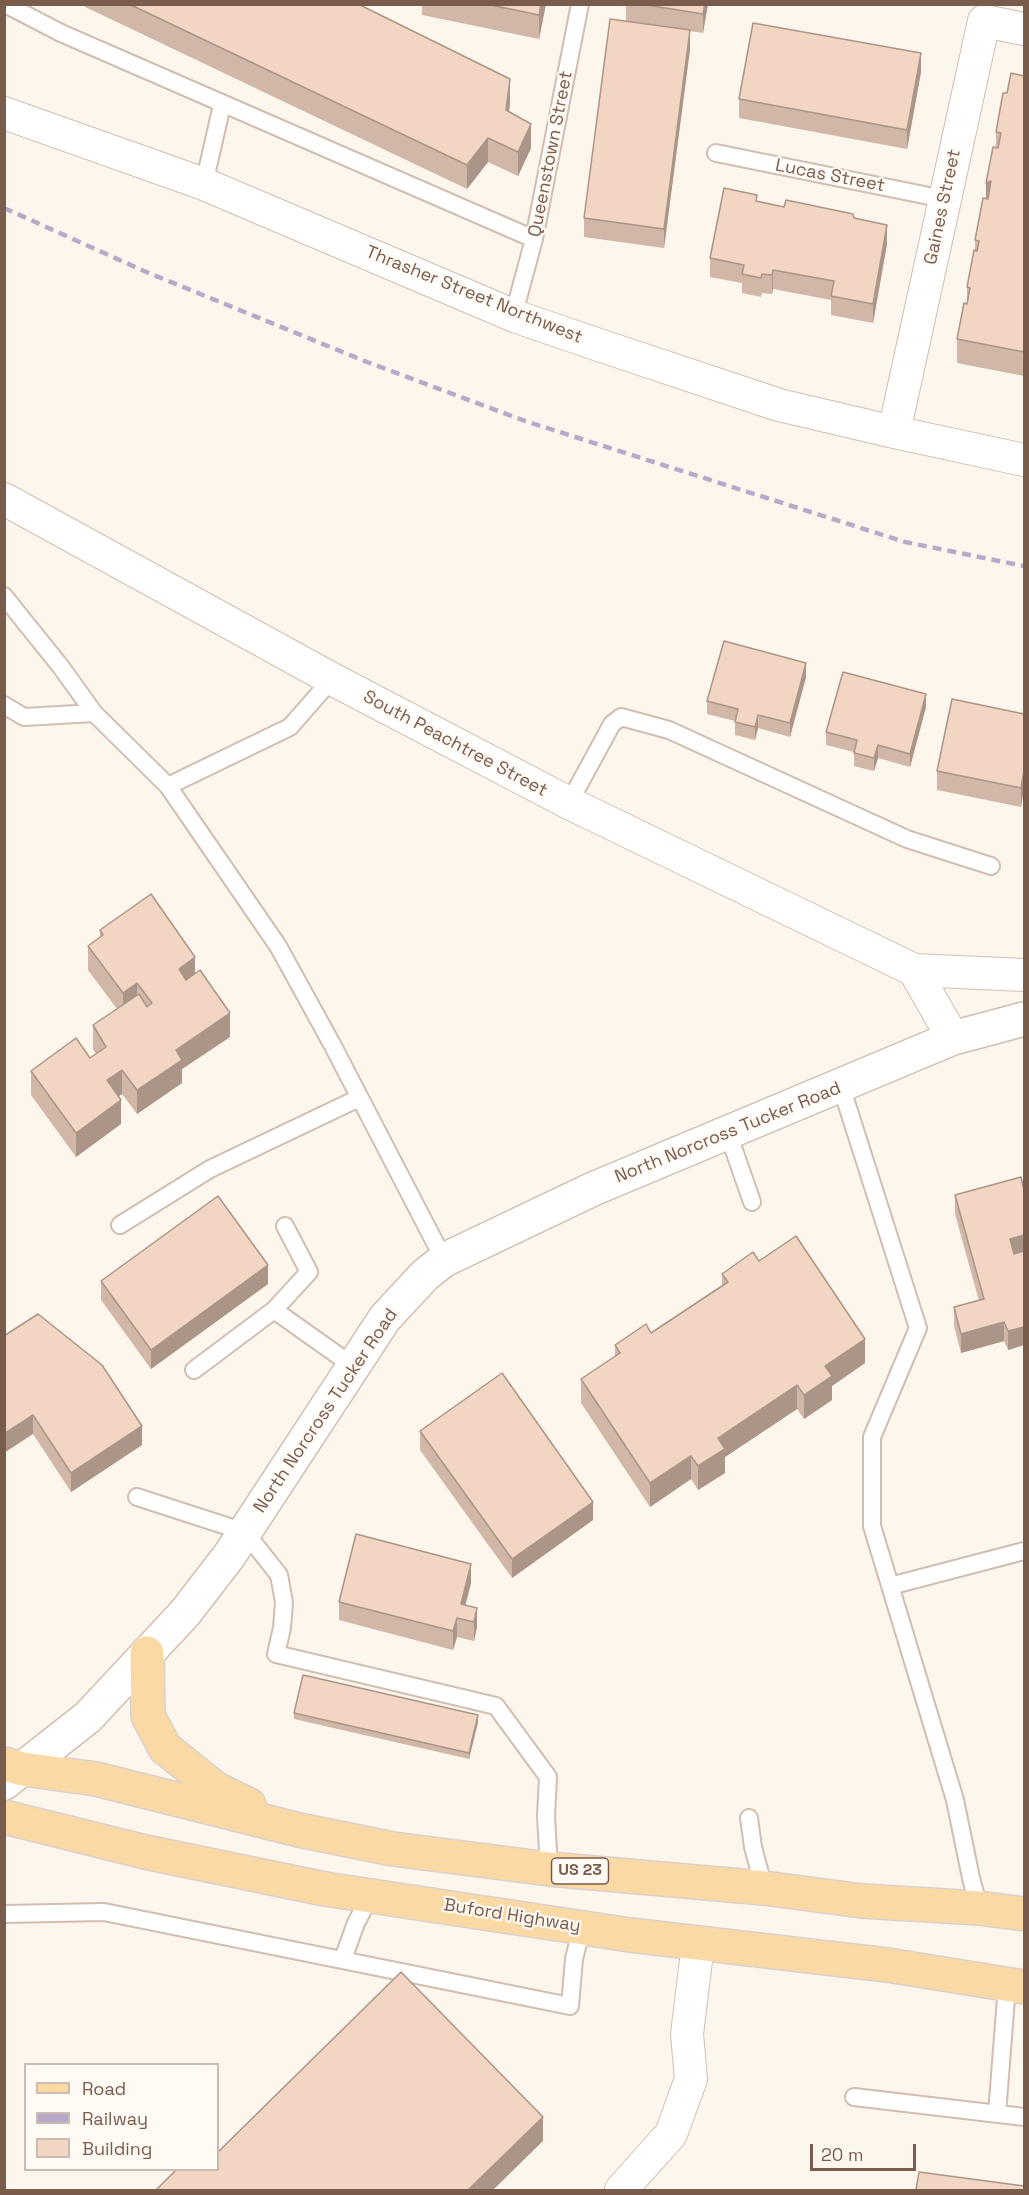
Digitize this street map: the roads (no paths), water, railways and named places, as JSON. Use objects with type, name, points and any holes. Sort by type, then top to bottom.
[{"type":"main road","points":[[147,1653],[148,1716],[165,1748],[216,1789],[299,1830]]},
{"type":"main road","name":"US 23","points":[[11,1772],[96,1779],[299,1830],[393,1849],[549,1869],[764,1888],[862,1901],[979,1908],[1024,1914]]},
{"type":"main road","name":"Buford Highway","points":[[4,1817],[157,1854],[325,1889],[698,1944],[887,1965],[1016,1986]]},
{"type":"street","name":"Gaines Street","points":[[894,432],[986,13],[1024,29]]},
{"type":"street","name":"Thrasher Street Northwest","points":[[4,113],[204,184],[517,309],[779,405],[1024,460]]},
{"type":"street","name":"South Peachtree Street","points":[[4,499],[332,679],[569,803],[914,970],[1024,975]]},
{"type":"street","points":[[914,970],[953,1038],[1024,1019]]},
{"type":"street","name":"North Norcross Tucker Road","points":[[11,1772],[88,1717],[185,1613],[230,1556],[385,1318],[425,1275],[444,1260],[592,1189],[953,1038]]},
{"type":"street","points":[[621,2190],[671,2134],[691,2079],[687,2034],[698,1944]]},
{"type":"lane","points":[[5,4],[61,33],[222,105],[534,239]]},
{"type":"lane","name":"Queenstown Street","points":[[517,309],[534,239],[580,4]]},
{"type":"lane","points":[[204,184],[222,105]]},
{"type":"lane","name":"Lucas Street","points":[[716,153],[945,199]]},
{"type":"lane","points":[[4,596],[61,667],[94,713],[168,786],[278,946],[444,1260]]},
{"type":"lane","points":[[168,786],[290,727],[332,679]]},
{"type":"lane","points":[[4,705],[24,717],[94,713]]},
{"type":"lane","points":[[569,803],[607,732],[612,724],[621,717],[669,730],[907,839],[991,866]]},
{"type":"lane","points":[[841,1086],[918,1328],[872,1437],[872,1526],[955,1800],[979,1908]]},
{"type":"lane","points":[[120,1225],[210,1169],[359,1098]]},
{"type":"lane","points":[[728,1133],[752,1202]]},
{"type":"lane","points":[[194,1370],[274,1310],[309,1272],[285,1226]]},
{"type":"lane","points":[[274,1310],[353,1366]]},
{"type":"lane","points":[[137,1497],[245,1532],[279,1575],[284,1602],[282,1628],[276,1654],[496,1706],[548,1777],[546,1816],[549,1869]]},
{"type":"lane","points":[[890,1586],[1024,1551]]},
{"type":"lane","points":[[749,1818],[753,1847],[764,1888]]},
{"type":"lane","points":[[343,1959],[371,1895]]},
{"type":"lane","points":[[4,1914],[104,1912],[570,2006],[574,1959],[582,1927]]},
{"type":"lane","points":[[997,2114],[1016,1986]]},
{"type":"lane","points":[[854,2097],[1024,2117]]},
{"type":"railway","points":[[4,208],[144,271],[367,362],[525,421],[905,542],[1024,566]]}]
